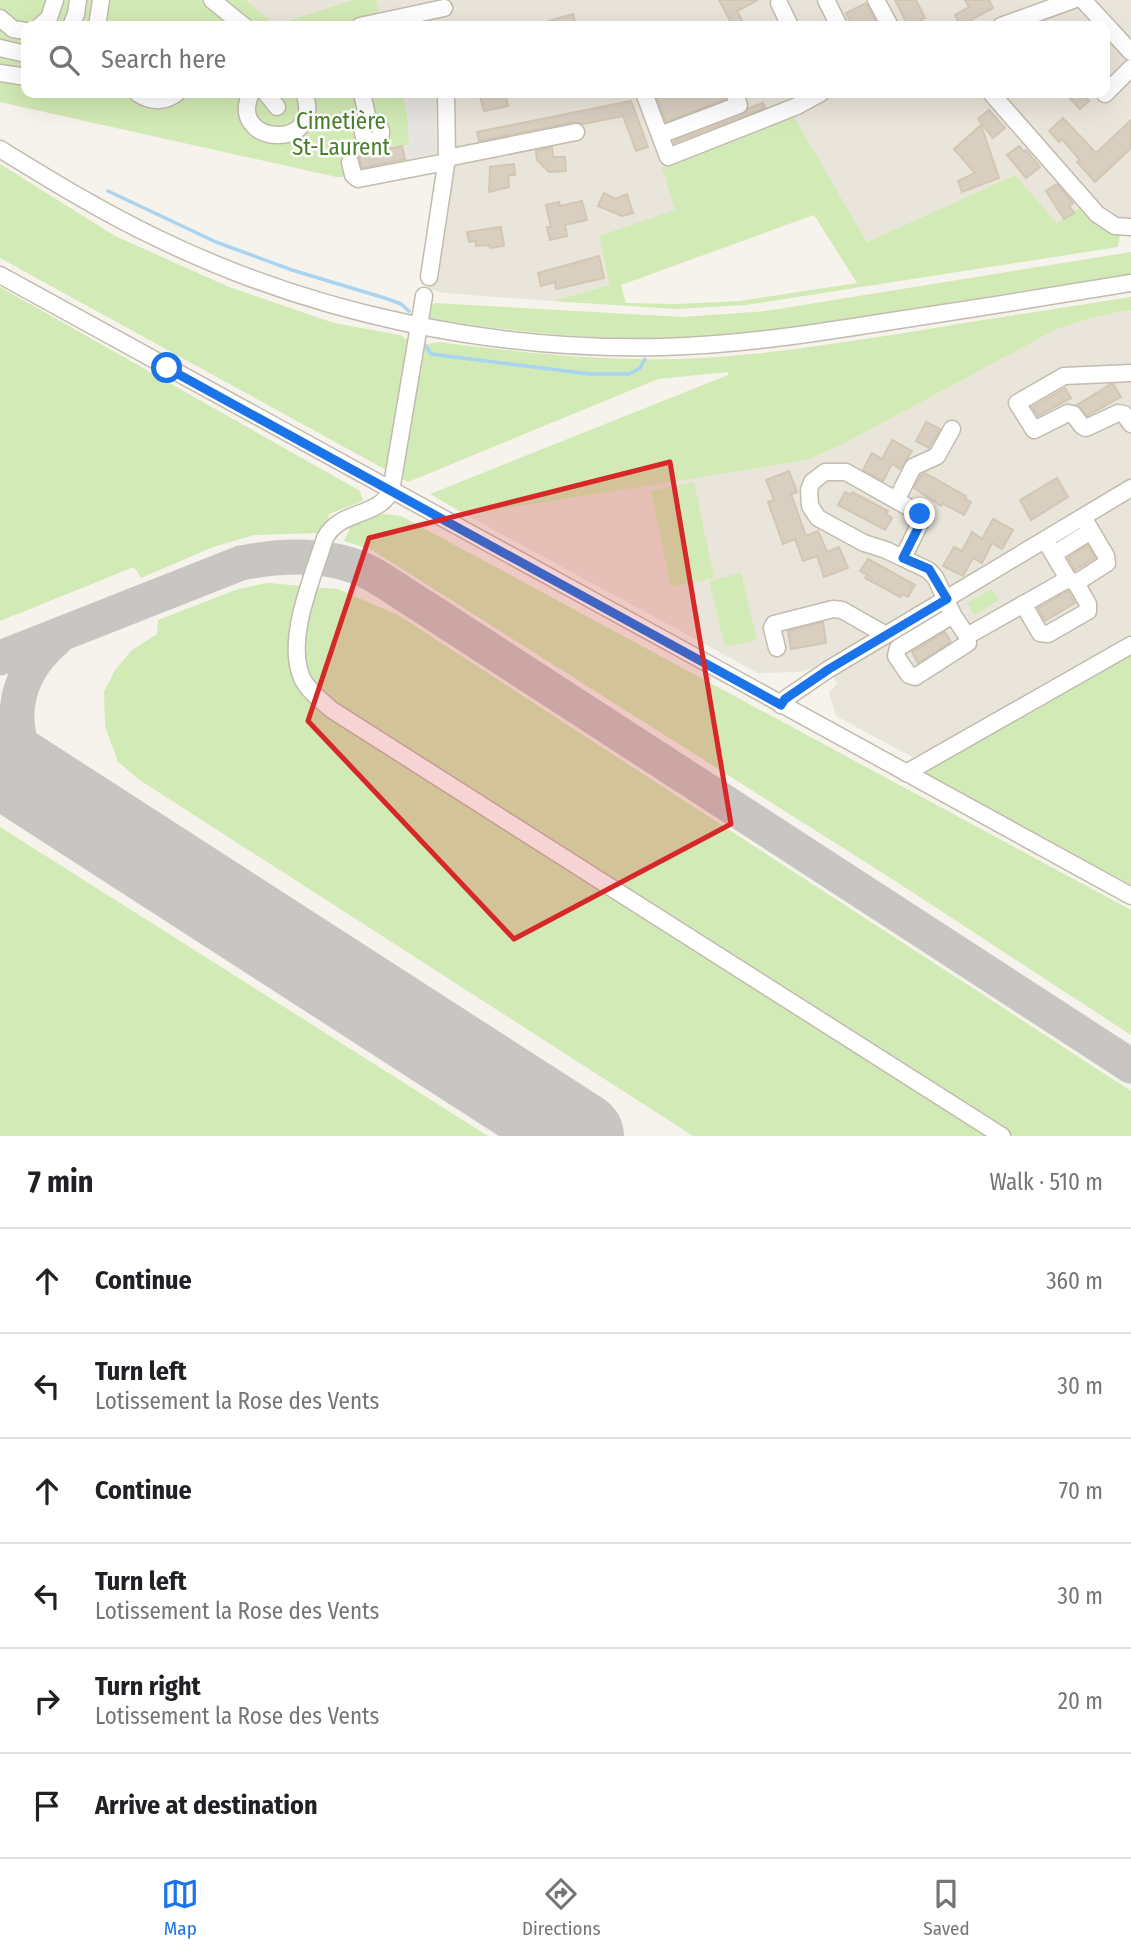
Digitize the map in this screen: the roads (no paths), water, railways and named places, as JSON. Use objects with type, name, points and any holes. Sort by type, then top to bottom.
[{"type":"street","points":[[46,21],[55,0]]},
{"type":"street","points":[[72,21],[78,0]]},
{"type":"street","points":[[98,21],[101,0]]},
{"type":"street","points":[[212,0],[238,21]]},
{"type":"street","points":[[826,0],[836,21]]},
{"type":"street","points":[[876,0],[887,21]]},
{"type":"street","points":[[1015,21],[1073,0]]},
{"type":"street","points":[[1083,0],[1102,21]]},
{"type":"street","points":[[779,3],[788,21]]},
{"type":"street","points":[[379,21],[444,4]]},
{"type":"street","points":[[0,18],[13,29],[21,30]]},
{"type":"street","points":[[1110,29],[1131,52]]},
{"type":"street","points":[[0,48],[21,54]]},
{"type":"street","points":[[1110,89],[1131,68]]},
{"type":"street","points":[[0,73],[21,75]]},
{"type":"street","points":[[148,98],[155,101],[168,98]]},
{"type":"street","points":[[250,98],[247,107],[253,123],[258,130],[275,136],[292,133],[304,120],[306,98]]},
{"type":"street","points":[[270,98],[277,107]]},
{"type":"street","points":[[363,98],[369,124]]},
{"type":"street","points":[[429,278],[447,160],[446,98]]},
{"type":"street","points":[[646,98],[668,157],[812,98]]},
{"type":"street","points":[[660,135],[739,105],[736,98]]},
{"type":"street","points":[[995,98],[1097,214],[1109,223],[1131,228]]},
{"type":"street","points":[[351,162],[353,175],[358,179],[576,132]]},
{"type":"street","points":[[0,149],[102,210],[160,240],[269,285],[337,306],[417,324],[521,341],[597,346],[715,344],[849,328],[1131,283]]},
{"type":"street","points":[[0,275],[1131,896]]},
{"type":"street","points":[[424,296],[417,324],[391,491],[386,500],[378,505],[342,519],[331,527],[325,538],[297,634],[297,660],[303,679],[332,710],[1002,1136]]},
{"type":"street","points":[[1131,373],[1064,376],[1017,402],[1034,430],[1068,413],[1073,414],[1086,428],[1118,413],[1124,414],[1131,424]]},
{"type":"street","points":[[897,499],[913,467],[937,456],[952,429]]},
{"type":"street","points":[[903,558],[921,518],[917,512],[846,472],[825,472],[812,482],[809,490],[810,506],[818,519],[864,543],[929,569],[967,636],[968,643],[915,677],[909,675],[896,656],[898,648],[953,615]]},
{"type":"street","points":[[781,705],[785,699],[829,669],[886,635],[1087,524],[1131,488]]},
{"type":"street","points":[[967,636],[1023,604],[1107,562],[1087,524]]},
{"type":"street","points":[[1023,604],[1040,633],[1048,634],[1087,611],[1088,604],[1049,547]]},
{"type":"street","points":[[777,648],[772,628],[774,624],[833,609],[842,610],[886,635]]},
{"type":"street","points":[[906,773],[1131,645]]},
{"type":"waterway","points":[[108,191],[216,242],[292,270],[388,299],[401,304],[409,311]]},
{"type":"waterway","points":[[426,346],[431,354],[590,374],[629,374],[640,368],[645,359]]},
{"type":"park label","name":"Cimetière St-Laurent","points":[[341,134]]}]
